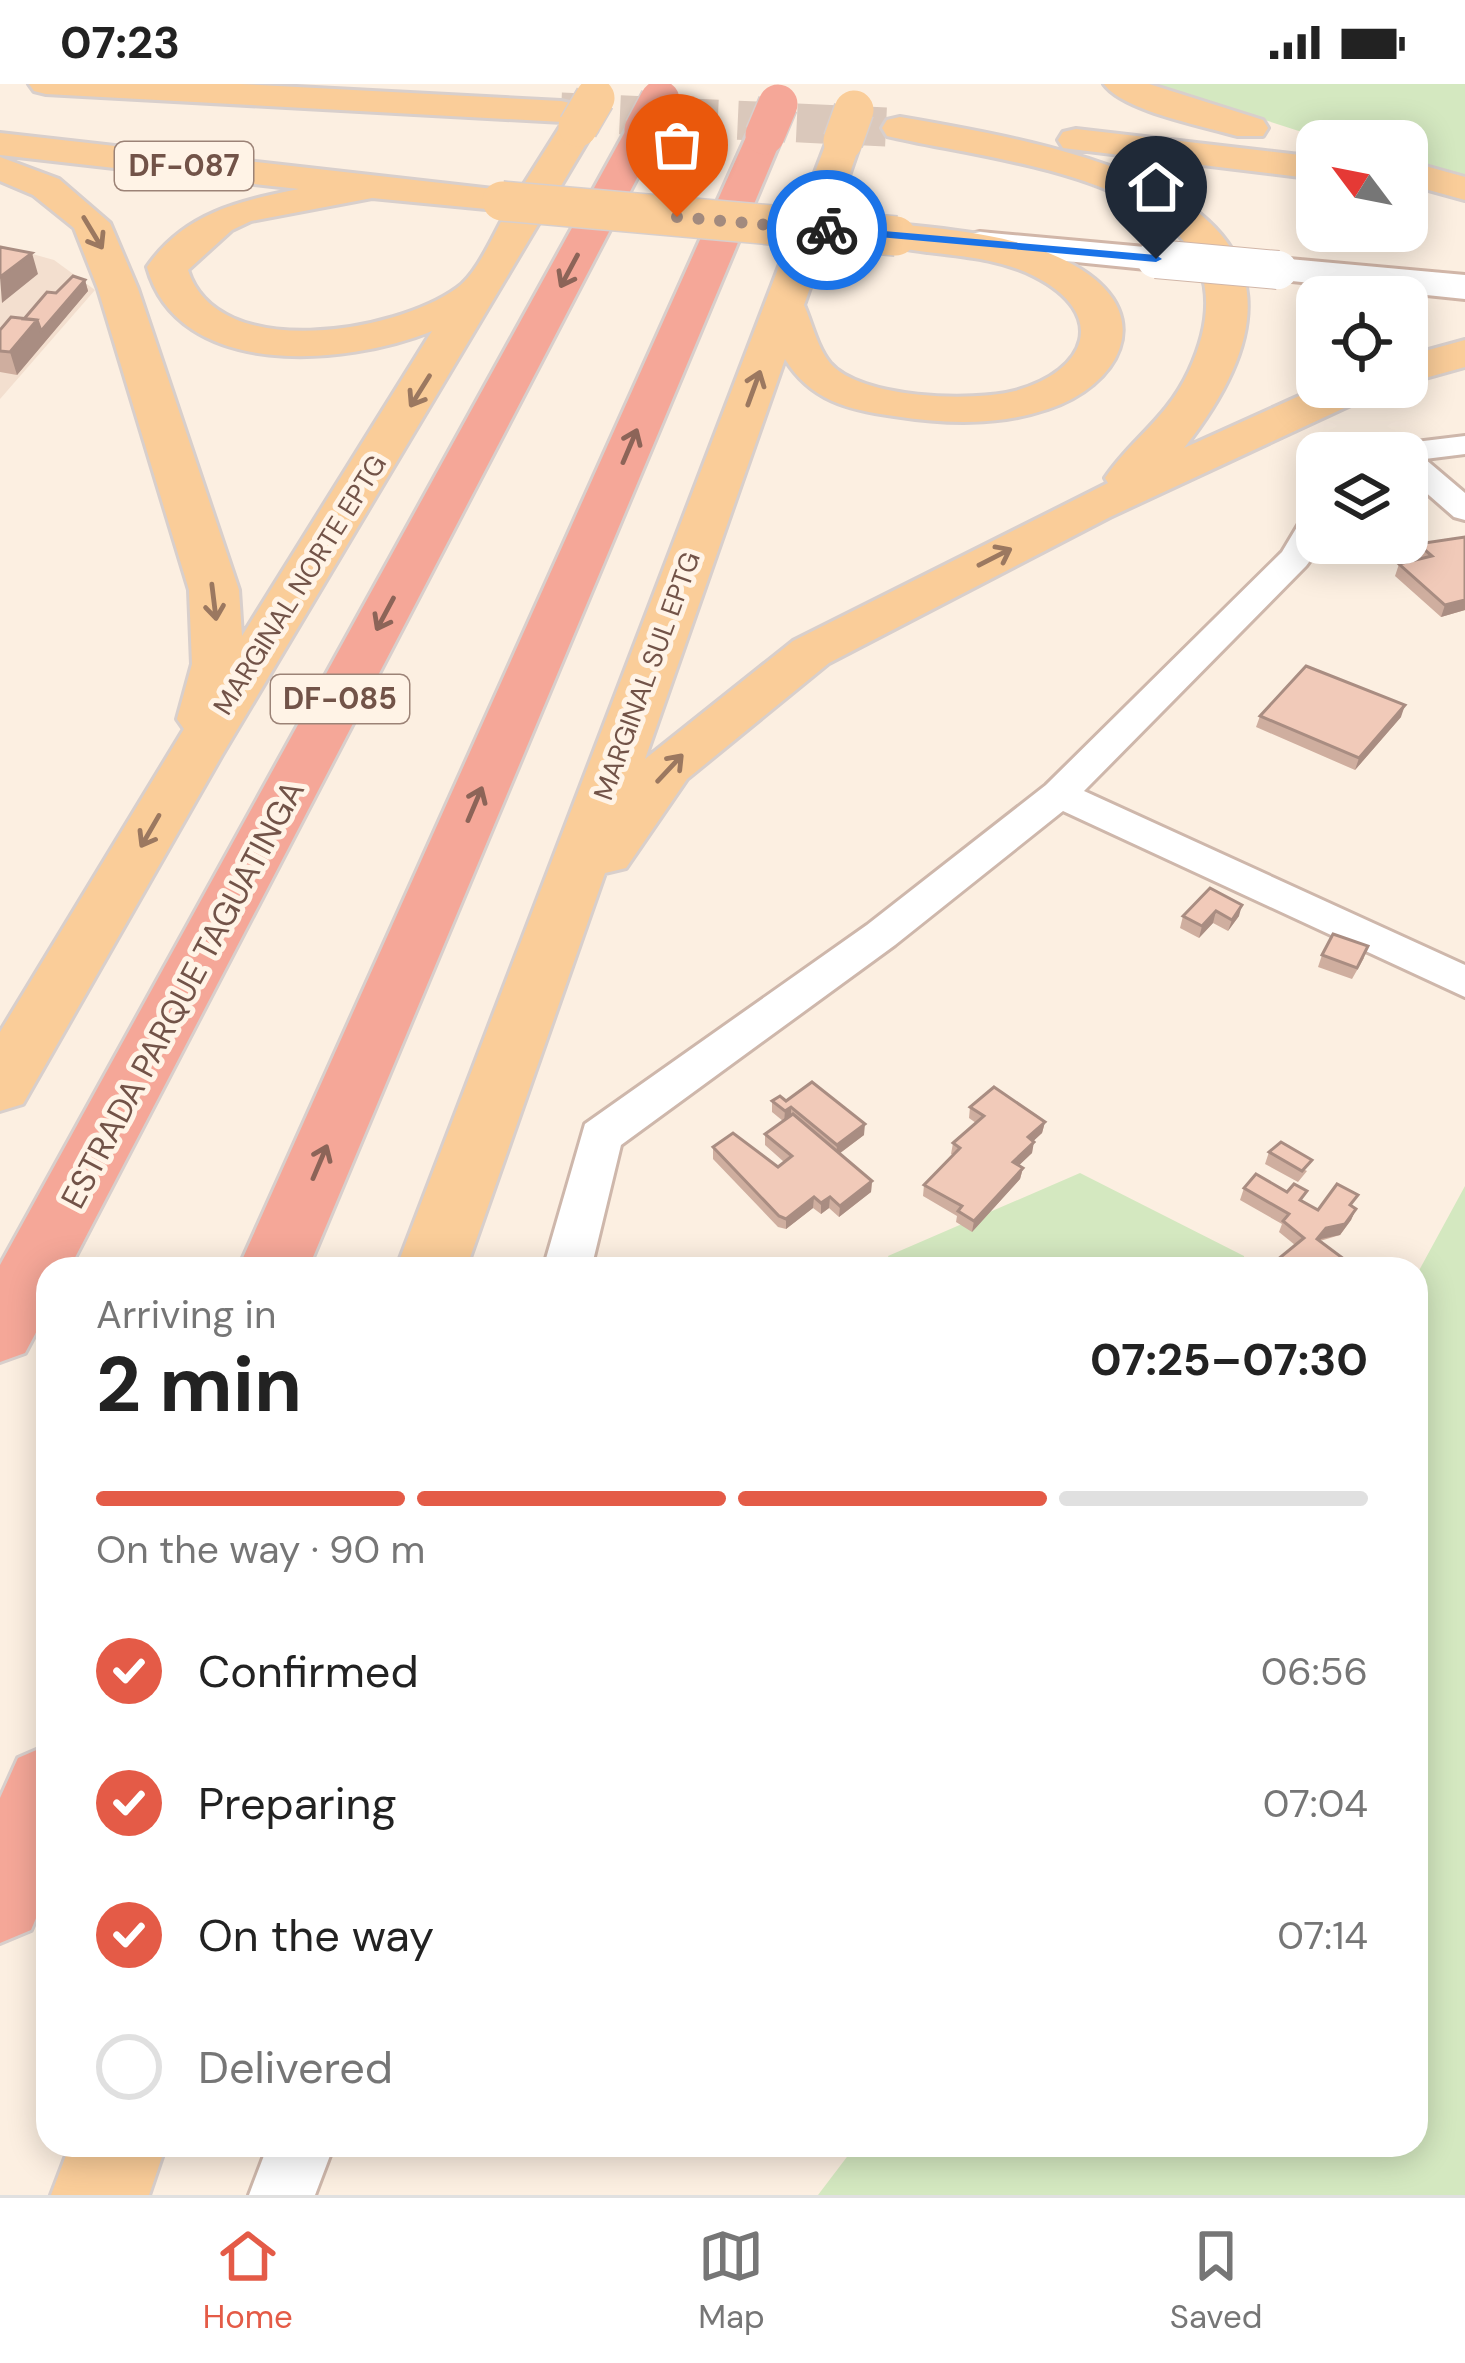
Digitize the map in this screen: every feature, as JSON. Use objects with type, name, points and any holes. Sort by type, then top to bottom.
[{"type":"highway","name":"ESTRADA PARQUE TAGUATINGA","points":[[0,1332],[18,1290],[657,105]]},
{"type":"highway","points":[[278,1257],[776,108]]},
{"type":"highway","points":[[0,1899],[36,1816]]},
{"type":"main road","name":"DF-087","points":[[46,84],[445,106],[584,105]]},
{"type":"main road","points":[[386,84],[445,106]]},
{"type":"main road","points":[[1121,84],[1169,104],[1296,140]]},
{"type":"main road","name":"MARGINAL NORTE EPTG","points":[[0,1087],[195,755],[481,292],[584,105]]},
{"type":"main road","points":[[869,118],[1296,166]]},
{"type":"main road","points":[[869,118],[1091,168],[1154,195],[1194,225],[1229,280],[1228,325],[1207,381],[1165,447],[1093,507]]},
{"type":"main road","name":"MARGINAL SUL EPTG","points":[[435,1257],[784,306],[869,118]]},
{"type":"main road","name":"DF-087","points":[[0,144],[502,201],[980,243]]},
{"type":"main road","points":[[0,168],[46,187],[91,223],[118,289],[214,590],[218,664],[195,755]]},
{"type":"main road","points":[[1428,179],[1465,192]]},
{"type":"main road","points":[[369,187],[273,202],[218,222],[167,267],[169,287],[178,304],[233,334],[318,341],[374,337],[481,292]]},
{"type":"main road","points":[[1428,187],[1465,192]]},
{"type":"main road","points":[[784,306],[815,371],[853,394],[891,403],[972,410],[1019,402],[1061,386],[1088,367],[1103,345],[1106,329],[1080,290],[1041,267],[980,243]]},
{"type":"main road","points":[[980,243],[1465,287]]},
{"type":"main road","points":[[1428,364],[1465,353]]},
{"type":"main road","points":[[552,930],[668,766],[812,652],[1093,507],[1309,408]]},
{"type":"main road","points":[[100,2195],[114,2157]]},
{"type":"street","points":[[1428,449],[1465,445]]},
{"type":"street","points":[[1428,478],[1465,510]]},
{"type":"street","points":[[570,1257],[601,1136],[881,935],[1059,794],[1296,556]]},
{"type":"street","points":[[1059,794],[1465,982]]},
{"type":"street","points":[[282,2195],[296,2157]]},
{"type":"shaded area","points":[[0,245],[54,260],[95,290],[0,399]]},
{"type":"green space","points":[[1153,84],[1465,84],[1465,176],[1428,166],[1428,120],[1296,120],[1296,130]]},
{"type":"green space","points":[[1080,1173],[1244,1257],[888,1257]]},
{"type":"green space","points":[[1465,1186],[1465,2195],[818,2195],[847,2157],[1428,2157],[1426,1257]]},
{"type":"building","points":[[0,247],[32,253],[0,277]]},
{"type":"building","points":[[73,276],[85,280],[41,331],[37,320],[24,319],[47,292],[56,293]]},
{"type":"building","points":[[11,317],[37,320],[10,352],[0,351],[0,330]]},
{"type":"building","points":[[1465,537],[1465,600],[1445,605],[1399,564],[1428,564],[1432,556],[1428,543]]},
{"type":"building","points":[[1306,666],[1405,705],[1359,758],[1260,716]]},
{"type":"building","points":[[1210,888],[1242,905],[1232,920],[1216,911],[1202,926],[1183,916]]},
{"type":"building","points":[[1333,934],[1368,946],[1357,968],[1322,955]]},
{"type":"building","points":[[812,1082],[865,1124],[837,1145],[791,1107],[785,1111],[772,1101],[780,1096],[786,1101]]},
{"type":"building","points":[[994,1087],[1045,1122],[1028,1137],[1034,1142],[1013,1162],[1023,1168],[974,1221],[958,1211],[962,1206],[924,1185],[960,1148],[953,1143],[984,1116],[970,1107]]},
{"type":"building","points":[[793,1114],[872,1181],[840,1206],[830,1197],[821,1203],[814,1197],[786,1219],[713,1147],[733,1133],[778,1167],[792,1156],[765,1134]]},
{"type":"building","points":[[1281,1142],[1312,1160],[1302,1171],[1269,1152]]},
{"type":"building","points":[[1256,1174],[1287,1192],[1294,1184],[1307,1191],[1300,1200],[1318,1210],[1337,1184],[1358,1195],[1350,1205],[1356,1209],[1345,1224],[1326,1228],[1317,1239],[1341,1257],[1281,1257],[1304,1238],[1283,1221],[1289,1214],[1244,1188]]},
{"type":"tunnel","points":[[561,112],[886,127]]},
{"type":"way so far","points":[[677,217],[827,230]]},
{"type":"route","points":[[827,230],[1156,259]]}]
